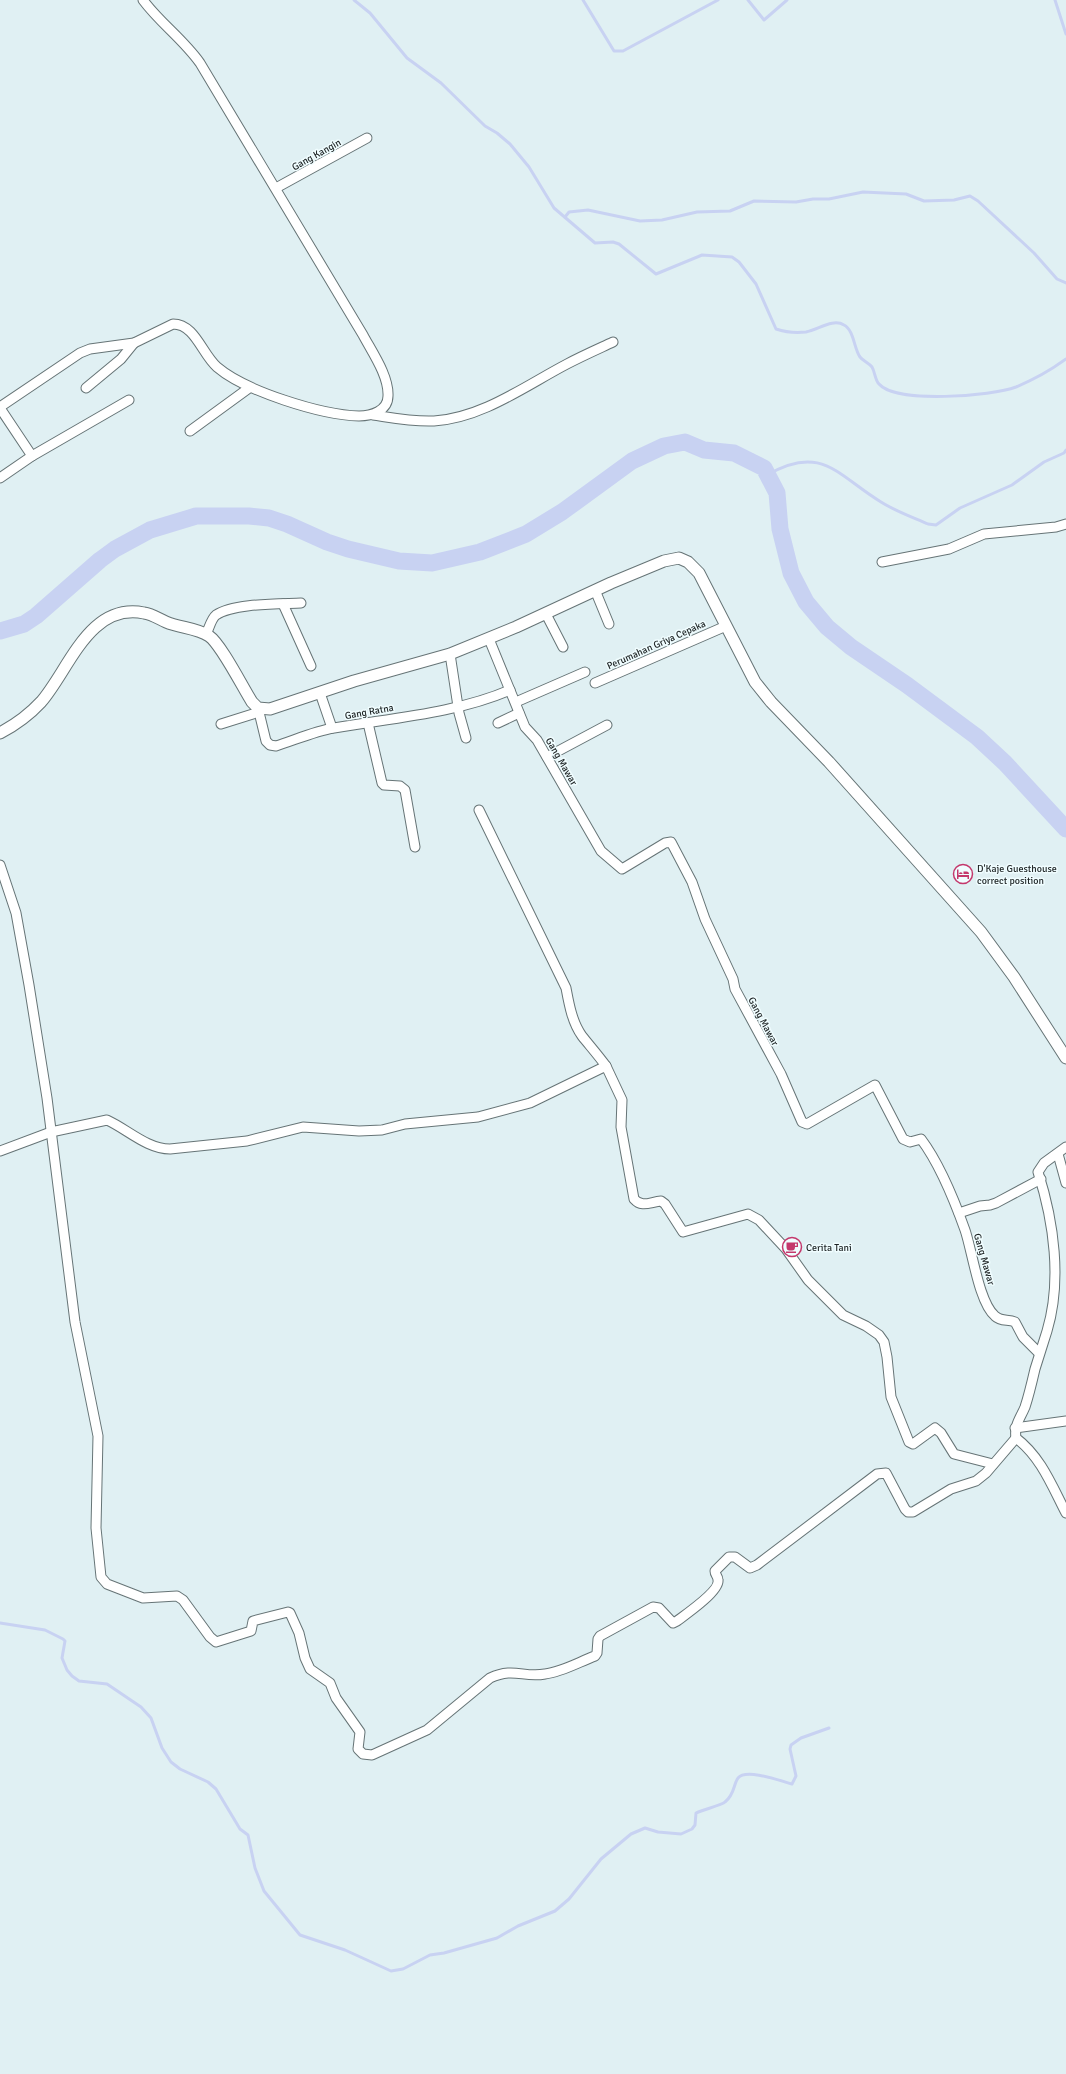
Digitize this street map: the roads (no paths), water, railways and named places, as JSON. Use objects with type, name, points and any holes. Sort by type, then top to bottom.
[{"type":"street","points":[[143,0],[158,18],[191,50],[200,63],[363,335],[388,390],[386,405],[373,415]]},
{"type":"street","name":"Gang Kangin","points":[[276,188],[367,138]]},
{"type":"street","points":[[32,456],[0,407],[80,353],[90,349],[134,343],[167,325],[179,324],[189,330],[211,361],[249,388],[325,411],[356,416],[373,415],[414,420],[435,420],[462,416],[502,400],[568,363],[613,342]]},
{"type":"street","points":[[86,388],[121,359],[134,343]]},
{"type":"street","points":[[190,431],[249,388]]},
{"type":"street","points":[[0,478],[32,456],[129,400]]},
{"type":"street","points":[[882,562],[949,549],[984,534],[1056,527],[1066,524]]},
{"type":"street","points":[[221,724],[259,710],[277,707],[374,675],[450,654],[489,639],[546,614],[595,590],[664,561],[679,558],[688,562],[699,573],[755,682],[765,695],[829,762],[981,932],[1014,978],[1066,1058]]},
{"type":"street","points":[[595,590],[609,624]]},
{"type":"street","points":[[206,634],[214,616],[222,612],[254,605],[301,603]]},
{"type":"street","points":[[283,604],[311,666]]},
{"type":"street","points":[[0,733],[31,712],[48,692],[87,636],[112,615],[128,612],[145,613],[183,628],[206,634],[219,647],[252,702],[259,710]]},
{"type":"street","points":[[546,614],[563,647]]},
{"type":"street","name":"Perumahan Griya Cepaka","points":[[595,683],[726,626]]},
{"type":"street","name":"Gang Mawar","points":[[489,639],[527,731],[537,740],[601,851],[618,868],[622,869],[671,842],[692,882],[705,918],[733,979],[735,989],[781,1074],[802,1122],[807,1124],[875,1086],[903,1140],[910,1142],[920,1138],[924,1143],[959,1214],[980,1286],[990,1310],[1000,1319],[1015,1322],[1027,1341],[1039,1354]]},
{"type":"street","points":[[450,654],[458,706],[466,738]]},
{"type":"street","points":[[516,702],[585,672]]},
{"type":"street","name":"Gang Ratna","points":[[259,710],[266,741],[270,745],[276,746],[332,728],[368,723],[458,706],[489,699],[510,690]]},
{"type":"street","points":[[320,693],[332,728]]},
{"type":"street","points":[[498,723],[519,714]]},
{"type":"street","points":[[368,723],[382,783],[385,786],[400,786],[405,790],[415,847]]},
{"type":"street","points":[[547,757],[606,725]]},
{"type":"street","points":[[479,810],[566,988],[572,1014],[581,1035],[594,1048],[606,1066],[622,1100],[621,1128],[634,1199],[638,1203],[642,1204],[661,1201],[665,1204],[683,1232],[748,1214],[759,1220],[786,1249],[808,1280],[843,1315],[866,1326],[879,1335],[884,1342],[891,1397],[909,1442],[913,1444],[935,1428],[941,1433],[954,1454],[993,1464]]},
{"type":"street","points":[[0,865],[16,913],[51,1132],[75,1322],[98,1436],[96,1528],[101,1577],[107,1584],[143,1598],[177,1596],[184,1600],[210,1637],[216,1642],[251,1631],[253,1621],[288,1612],[299,1633],[305,1658],[310,1669],[330,1683],[336,1698],[360,1732],[358,1749],[363,1754],[372,1756],[427,1730],[490,1678],[501,1673],[514,1672],[545,1674],[595,1656],[597,1653],[597,1643],[600,1636],[652,1607],[659,1608],[670,1621],[677,1621],[698,1607],[717,1584],[718,1578],[715,1571],[729,1557],[732,1556],[750,1568],[757,1565],[877,1474],[886,1473],[890,1477],[905,1509],[908,1512],[913,1512],[951,1489],[976,1481],[1016,1438]]},
{"type":"street","points":[[0,1151],[51,1132],[107,1120],[148,1144],[164,1149],[247,1141],[303,1127],[325,1128],[351,1132],[382,1130],[405,1124],[497,1113],[530,1103],[606,1066]]},
{"type":"street","points":[[1066,1147],[1041,1165],[1038,1172],[1048,1211],[1055,1264],[1052,1308],[1047,1331],[1024,1408],[1015,1428],[1016,1438],[1025,1445],[1039,1462],[1066,1513]]},
{"type":"street","points":[[1058,1154],[1066,1183]]},
{"type":"street","points":[[959,1214],[980,1206],[996,1203],[1040,1179]]},
{"type":"street","points":[[1015,1428],[1066,1421]]},
{"type":"waterway","points":[[354,0],[370,13],[407,58],[441,83],[485,126],[497,133],[510,144],[529,167],[554,208],[595,243],[613,242],[619,244],[656,274],[702,255],[732,257],[739,262],[756,284],[776,329],[787,332],[806,332],[835,323],[844,325],[852,335],[858,354],[872,367],[879,384],[889,390],[904,394],[945,396],[987,393],[1004,390],[1016,387],[1035,378],[1066,359]]},
{"type":"waterway","points":[[583,0],[614,51],[623,51],[718,0]]},
{"type":"waterway","points":[[748,0],[764,20],[787,0]]},
{"type":"waterway","points":[[1055,0],[1066,34]]},
{"type":"waterway","points":[[565,217],[569,212],[588,210],[640,221],[662,220],[697,212],[730,211],[754,201],[796,202],[813,199],[829,199],[863,192],[906,194],[924,201],[954,200],[970,196],[978,201],[1034,253],[1057,279],[1066,283]]},
{"type":"waterway","points":[[0,631],[24,624],[36,616],[100,560],[115,549],[150,530],[196,516],[249,516],[269,518],[348,549],[399,561],[432,563],[480,552],[526,534],[562,512],[632,461],[664,446],[685,442],[704,450],[734,453],[764,468],[777,493],[780,529],[791,573],[806,602],[827,627],[851,647],[907,685],[977,737],[1005,763],[1066,829]]},
{"type":"waterway","points":[[767,475],[786,466],[802,462],[816,463],[841,474],[892,508],[928,524],[936,525],[960,508],[1012,485],[1044,462],[1064,453],[1066,450]]},
{"type":"waterway","points":[[0,1623],[45,1630],[63,1639],[65,1641],[62,1658],[67,1670],[72,1676],[79,1681],[107,1684],[141,1707],[151,1718],[162,1748],[171,1762],[180,1769],[208,1782],[216,1789],[240,1829],[248,1835],[255,1868],[264,1891],[300,1935],[345,1950],[391,1971],[403,1969],[430,1955],[444,1953],[497,1938],[518,1926],[555,1911],[569,1899],[601,1859],[631,1834],[645,1828],[658,1832],[681,1834],[692,1829],[695,1825],[696,1813],[725,1802],[731,1796],[736,1781],[742,1775],[748,1774],[764,1776],[792,1784],[796,1776],[790,1749],[791,1745],[801,1738],[829,1728]]},
{"type":"place","name":"D'Kaje Guesthouse correct position","points":[[963,874]]},
{"type":"place","name":"Cerita Tani","points":[[792,1247]]}]
